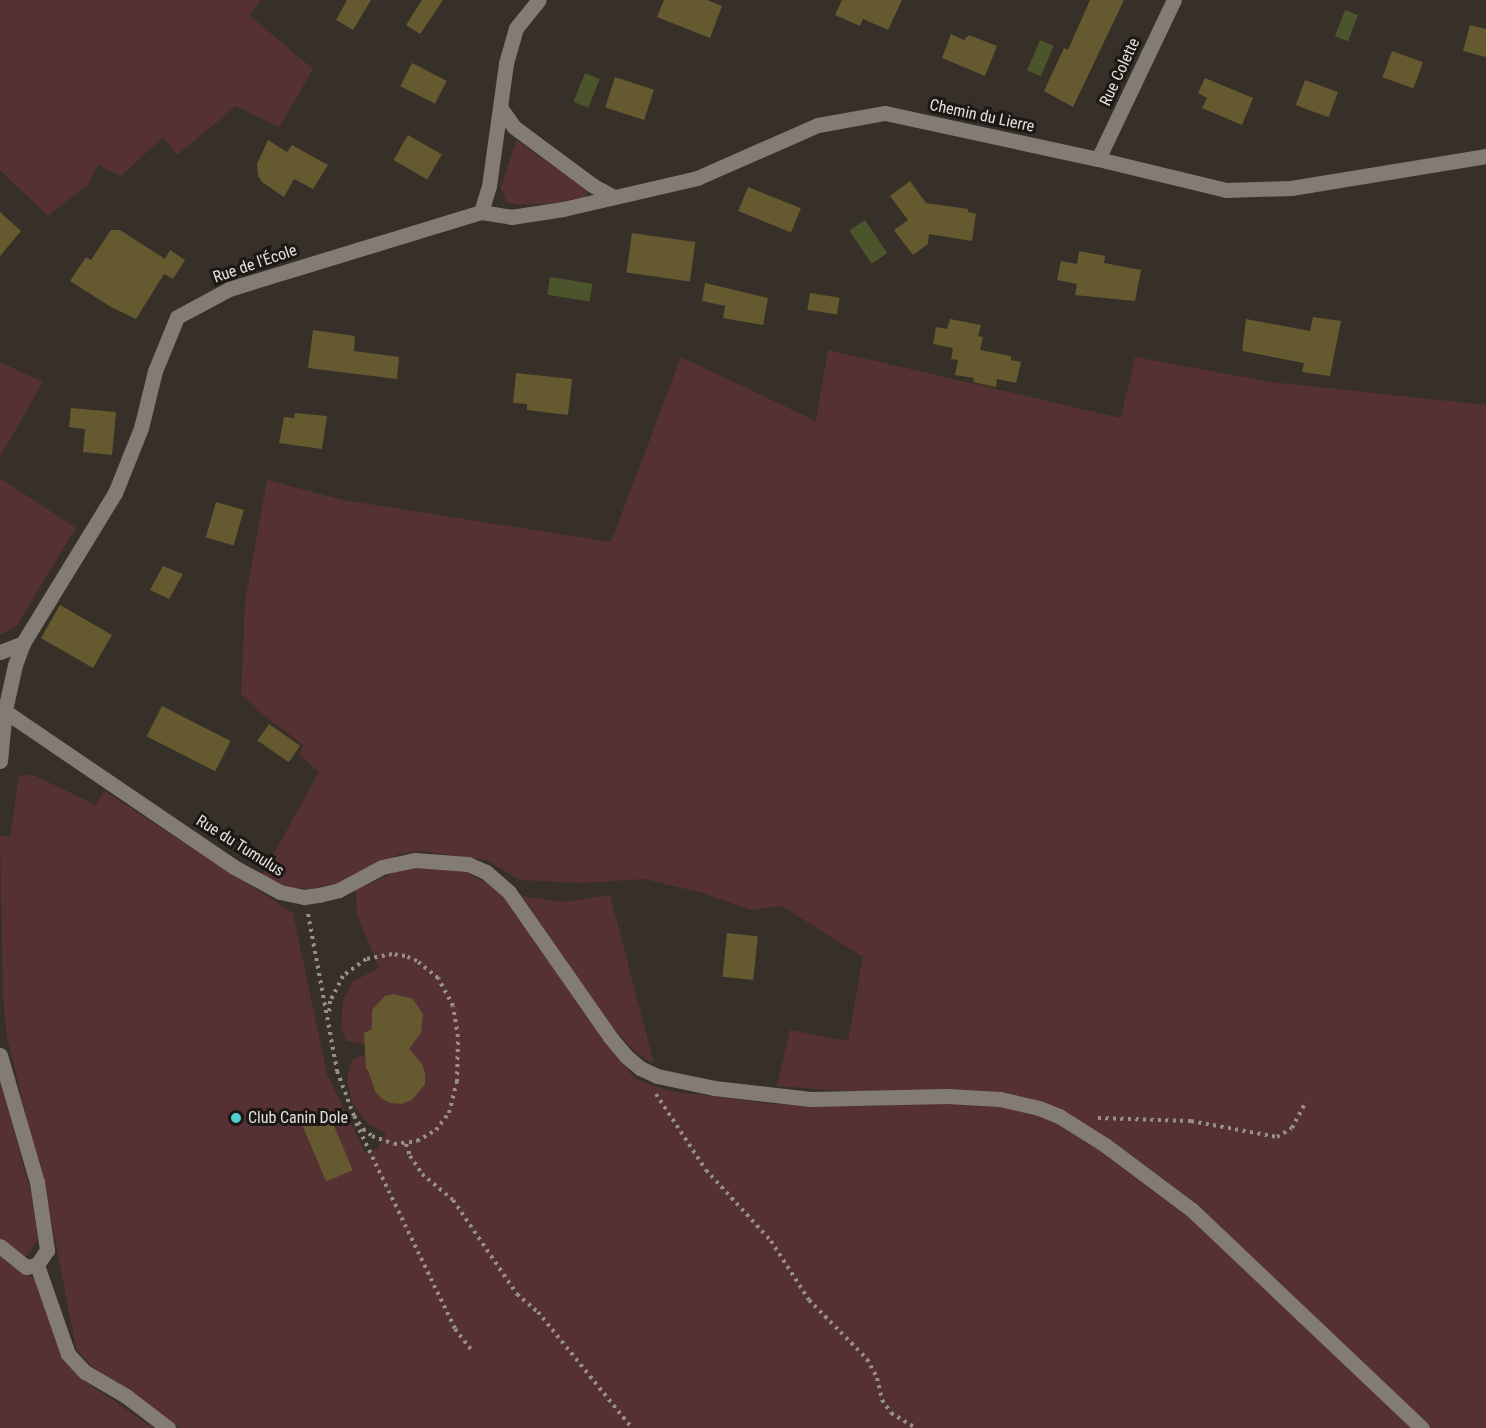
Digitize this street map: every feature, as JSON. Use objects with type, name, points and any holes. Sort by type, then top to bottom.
[{"type":"street","points":[[481,212],[489,186],[506,63],[516,28],[539,0]]},
{"type":"street","name":"Rue Colette","points":[[1098,159],[1174,0]]},
{"type":"street","points":[[500,107],[514,127],[592,185],[614,197]]},
{"type":"street","name":"Chemin du Lierre","points":[[481,212],[512,216],[563,209],[697,178],[818,125],[885,113],[1098,159],[1226,190],[1291,188],[1486,156]]},
{"type":"street","name":"Rue de l'École","points":[[0,761],[3,709],[23,643],[115,493],[141,428],[155,371],[177,317],[229,289],[481,212]]},
{"type":"street","points":[[0,652],[23,643]]},
{"type":"street","name":"Rue du Tumulus","points":[[3,709],[234,867],[280,892],[304,897],[339,890],[397,862],[439,860],[468,864],[486,872],[509,892],[610,1037],[640,1068],[667,1078],[714,1088],[810,1099],[947,1096],[1000,1099],[1039,1108],[1059,1116],[1105,1144],[1192,1210],[1422,1428]]},
{"type":"street","points":[[0,1055],[36,1182],[47,1250],[37,1265],[26,1267],[0,1246]]},
{"type":"street","points":[[37,1265],[68,1354],[85,1372],[126,1396],[168,1428]]},
{"type":"path","points":[[304,897],[338,1071],[347,1102],[455,1329],[473,1352]]},
{"type":"path","points":[[329,1016],[330,1001],[343,976],[354,966],[378,955],[392,954],[417,961],[438,978],[453,1006],[458,1037],[457,1082],[453,1103],[444,1123],[436,1131],[406,1144],[383,1141],[363,1129],[347,1102]]},
{"type":"path","points":[[640,1068],[706,1170],[771,1240],[809,1300],[867,1359],[878,1378],[882,1400],[891,1413],[916,1428]]},
{"type":"path","points":[[1095,1118],[1191,1121],[1277,1137],[1292,1128],[1306,1102]]},
{"type":"path","points":[[406,1144],[410,1156],[422,1174],[453,1200],[517,1294],[538,1312],[632,1428]]},
{"type":"shaded area","points":[[0,0],[261,0],[249,15],[313,69],[279,127],[236,106],[177,155],[163,137],[121,176],[98,165],[88,185],[48,216],[0,170]]},
{"type":"shaded area","points":[[1345,10],[1358,15],[1348,41],[1335,36]]},
{"type":"shaded area","points":[[1040,40],[1054,46],[1041,76],[1027,70]]},
{"type":"shaded area","points":[[585,73],[600,79],[588,108],[573,102]]},
{"type":"shaded area","points":[[516,140],[588,190],[586,196],[556,203],[517,205],[506,201],[501,188]]},
{"type":"shaded area","points":[[865,220],[887,253],[872,264],[849,231]]},
{"type":"shaded area","points":[[550,277],[592,284],[590,302],[547,295]]},
{"type":"shaded area","points":[[828,350],[1121,418],[1135,357],[1271,382],[1486,405],[1486,1428],[180,1428],[89,1364],[76,1348],[52,1224],[7,1036],[3,999],[0,835],[10,837],[19,776],[31,774],[96,805],[104,791],[293,913],[327,1074],[365,1153],[377,1149],[386,1134],[368,1124],[353,1104],[347,1080],[352,1060],[365,1055],[365,1044],[346,1041],[341,1028],[343,1001],[352,982],[379,968],[357,914],[356,890],[404,868],[424,867],[464,871],[495,887],[517,912],[635,1079],[669,1091],[775,1104],[882,1106],[883,1094],[777,1086],[790,1030],[848,1041],[863,957],[782,906],[751,910],[703,893],[644,879],[581,883],[520,880],[487,860],[421,851],[400,854],[340,883],[309,889],[288,887],[261,877],[319,772],[299,755],[303,745],[260,712],[241,694],[245,602],[267,480],[343,500],[611,542],[681,357],[816,421]]},
{"type":"shaded area","points":[[0,362],[43,382],[0,457]]},
{"type":"shaded area","points":[[0,478],[76,528],[17,625],[0,635]]},
{"type":"shaded area","points":[[610,895],[654,1064],[635,1052],[604,1018],[522,896],[563,902]]},
{"type":"shaded area","points":[[0,1079],[32,1197],[38,1240],[17,1269],[34,1279],[60,1352],[86,1382],[154,1428],[0,1428]]},
{"type":"building","points":[[347,0],[371,0],[353,30],[336,20]]},
{"type":"building","points":[[422,0],[443,0],[420,34],[406,25]]},
{"type":"building","points":[[664,0],[707,0],[722,6],[710,38],[657,17]]},
{"type":"building","points":[[842,0],[902,0],[888,30],[863,19],[860,26],[835,15]]},
{"type":"building","points":[[1090,0],[1124,0],[1073,107],[1044,91],[1064,48],[1068,50]]},
{"type":"building","points":[[1470,25],[1486,29],[1486,57],[1463,51]]},
{"type":"building","points":[[951,34],[964,40],[969,35],[997,46],[985,76],[942,58]]},
{"type":"building","points":[[1392,51],[1423,62],[1413,89],[1382,77]]},
{"type":"building","points":[[412,63],[447,81],[435,104],[400,86]]},
{"type":"building","points":[[615,77],[654,90],[644,120],[605,107]]},
{"type":"building","points":[[1205,78],[1253,98],[1242,125],[1202,108],[1207,98],[1198,93]]},
{"type":"building","points":[[1305,80],[1338,92],[1329,117],[1296,105]]},
{"type":"building","points":[[408,135],[442,154],[427,180],[394,160]]},
{"type":"building","points":[[268,140],[287,152],[292,145],[328,165],[313,189],[294,179],[284,197],[262,182],[258,176],[257,164]]},
{"type":"building","points":[[910,181],[926,203],[968,209],[968,212],[976,214],[972,241],[929,234],[928,244],[913,255],[894,230],[908,220],[890,196]]},
{"type":"building","points":[[748,187],[801,208],[791,232],[738,211]]},
{"type":"building","points":[[0,212],[21,231],[0,256]]},
{"type":"building","points":[[111,230],[120,230],[165,259],[170,250],[185,260],[173,279],[164,274],[136,319],[111,307],[70,281],[86,257],[91,260]]},
{"type":"building","points":[[632,233],[695,242],[690,282],[626,273]]},
{"type":"building","points":[[1079,251],[1105,256],[1104,263],[1141,270],[1135,301],[1075,295],[1077,284],[1057,280],[1061,261],[1077,264]]},
{"type":"building","points":[[705,283],[768,298],[763,325],[723,318],[727,296],[725,306],[702,301]]},
{"type":"building","points":[[810,293],[840,298],[837,314],[807,310]]},
{"type":"building","points":[[1313,317],[1341,321],[1330,376],[1302,372],[1304,363],[1242,351],[1246,319],[1310,331]]},
{"type":"building","points":[[950,319],[981,325],[978,336],[983,337],[980,350],[1011,356],[1011,360],[1021,362],[1016,383],[997,379],[996,387],[973,382],[974,378],[955,375],[958,360],[951,359],[953,348],[933,344],[936,327],[947,329]]},
{"type":"building","points":[[313,330],[355,336],[354,351],[399,357],[397,379],[308,368]]},
{"type":"building","points":[[516,373],[572,379],[568,415],[527,410],[527,404],[513,403]]},
{"type":"building","points":[[71,408],[116,412],[112,455],[83,452],[85,429],[69,427]]},
{"type":"building","points":[[295,413],[327,416],[322,449],[279,443],[284,417],[294,418]]},
{"type":"building","points":[[216,502],[244,510],[234,546],[206,538]]},
{"type":"building","points":[[163,566],[183,574],[169,599],[150,590]]},
{"type":"building","points":[[60,605],[112,635],[93,668],[41,638]]},
{"type":"building","points":[[162,706],[231,741],[215,771],[147,736]]},
{"type":"building","points":[[269,724],[300,746],[289,762],[258,740]]},
{"type":"building","points":[[727,933],[758,936],[753,980],[722,977]]},
{"type":"building","points":[[394,994],[413,999],[423,1014],[421,1033],[409,1049],[422,1064],[425,1084],[412,1100],[402,1104],[382,1099],[375,1091],[366,1069],[364,1033],[372,1029],[372,1010],[385,996]]},
{"type":"building","points":[[329,1114],[353,1170],[326,1181],[302,1125]]},
{"type":"place","name":"Club Canin Dole","points":[[236,1118]]}]
